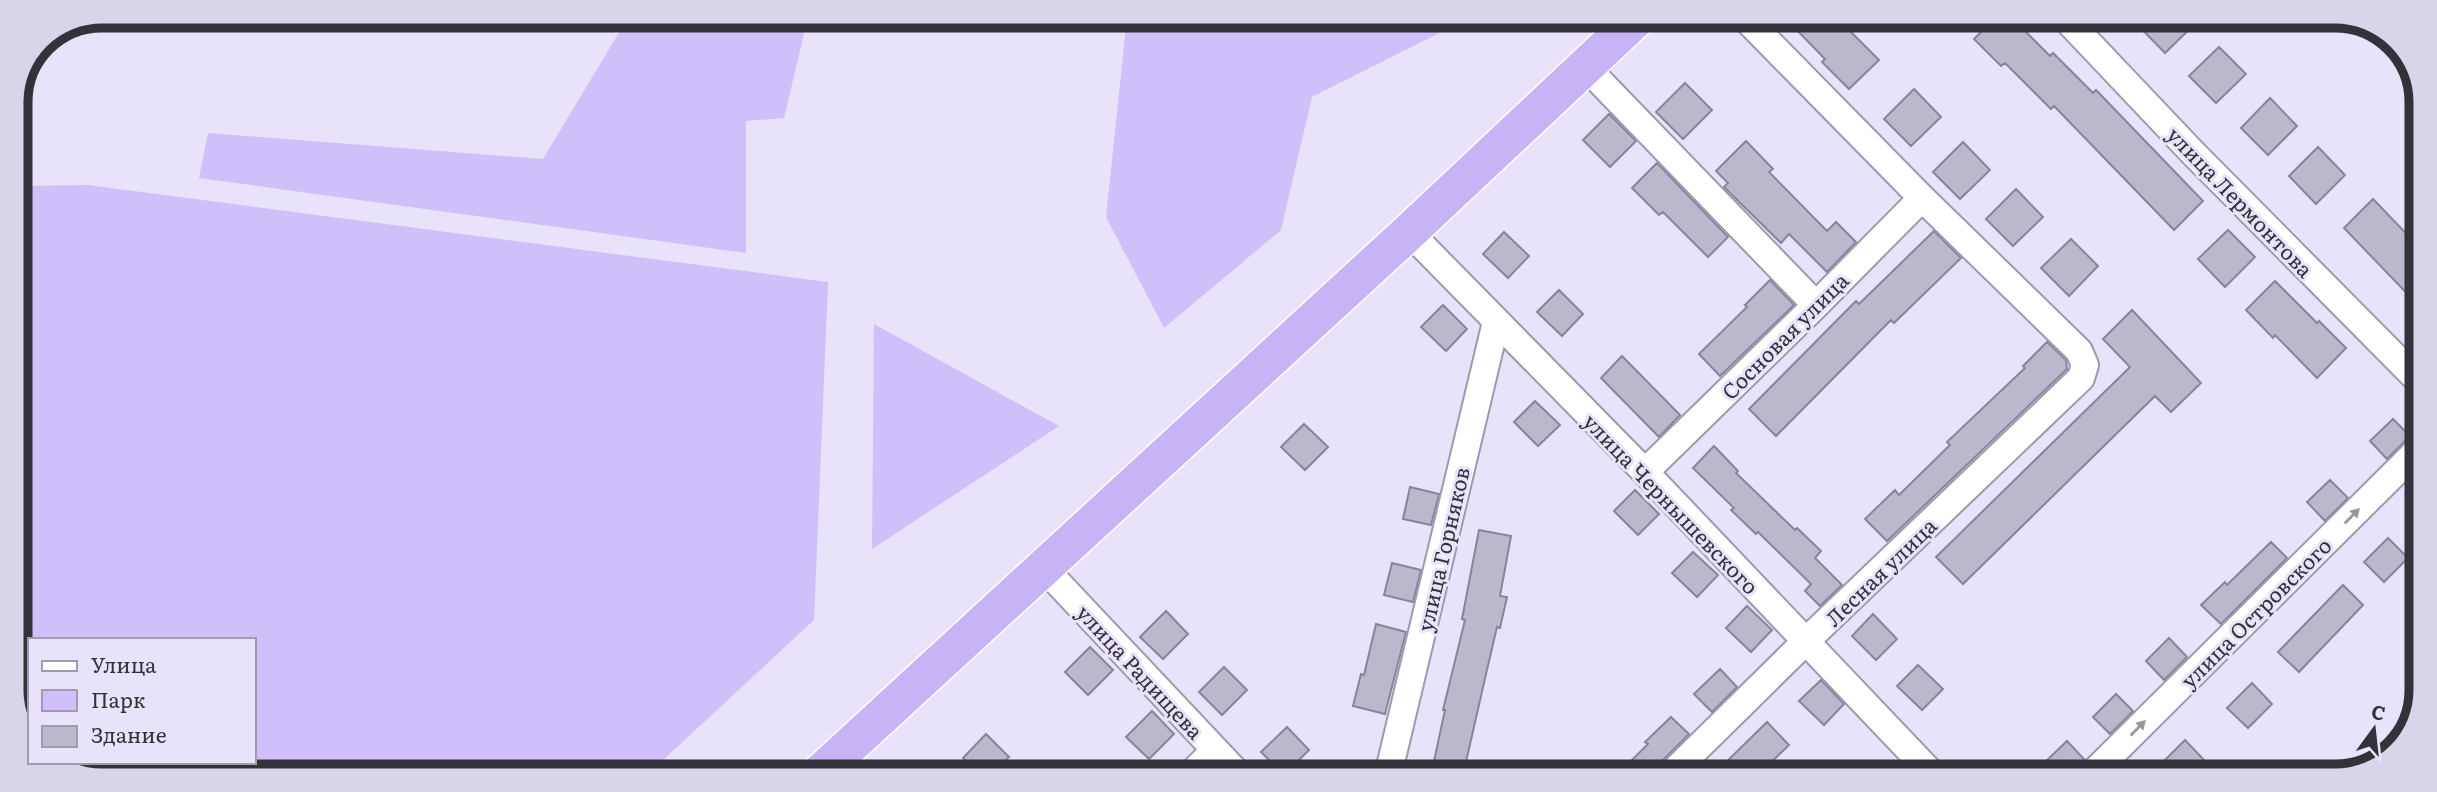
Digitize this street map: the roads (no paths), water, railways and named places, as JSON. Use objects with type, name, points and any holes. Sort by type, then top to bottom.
[{"type":"highway","points":[[835,764],[1044,567],[1409,232],[1626,28]]},
{"type":"street","points":[[1755,28],[1922,198]]},
{"type":"street","name":"улица Лермонтова","points":[[2074,28],[2193,153],[2409,371]]},
{"type":"street","points":[[1585,66],[1816,305]]},
{"type":"street","name":"Сосновая улица","points":[[1645,472],[1922,198]]},
{"type":"street","name":"Лесная улица","points":[[1681,764],[2081,378],[2085,365],[2079,351],[1922,198]]},
{"type":"street","name":"улица Чернышевского","points":[[1409,232],[1645,472],[1922,764]]},
{"type":"street","name":"улица Горняков","points":[[1391,764],[1496,322]]},
{"type":"street","name":"улица Островского","points":[[2102,764],[2409,459]]},
{"type":"street","name":"улица Радищева","points":[[1044,567],[1228,764]]},
{"type":"street","points":[[1200,764],[1215,750]]}]
